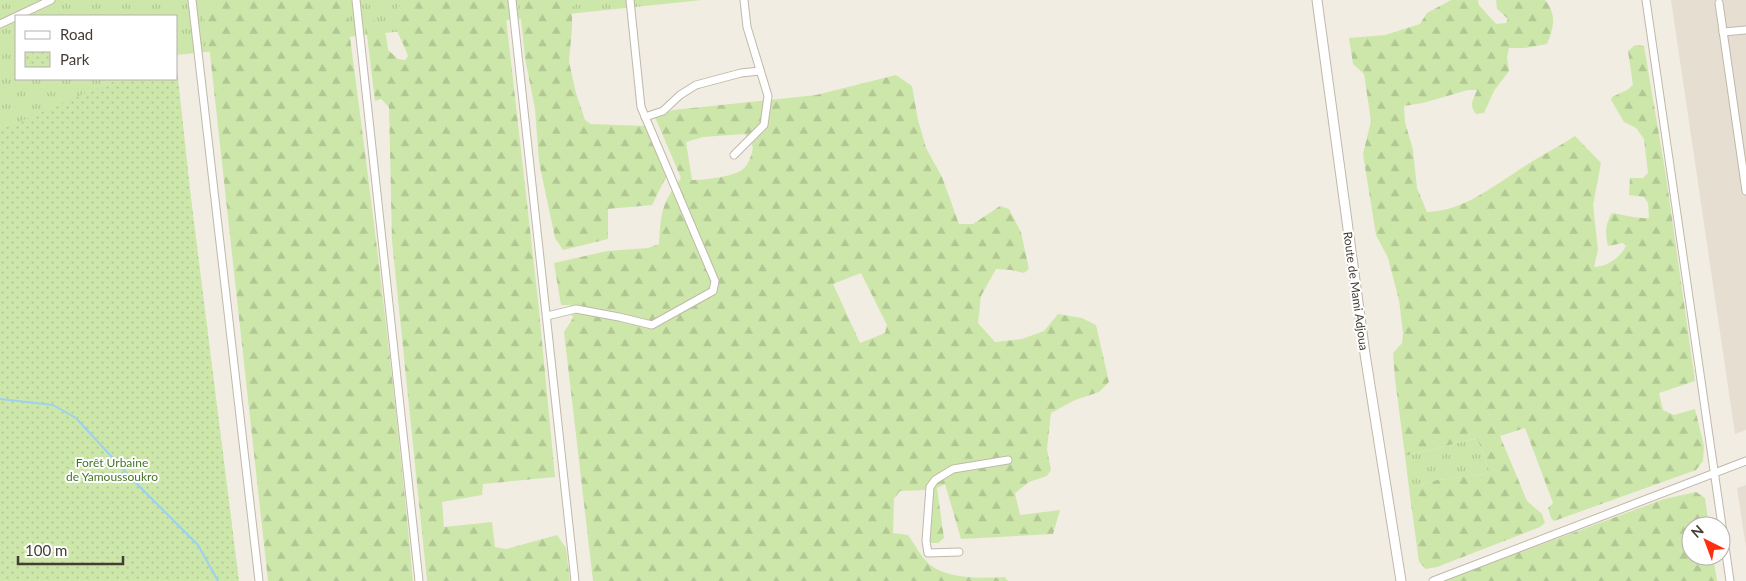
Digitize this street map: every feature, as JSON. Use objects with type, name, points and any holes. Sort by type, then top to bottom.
[{"type":"street","points":[[19,15],[51,0]]},
{"type":"street","points":[[192,0],[259,581]]},
{"type":"street","points":[[356,0],[418,581]]},
{"type":"street","points":[[512,0],[575,581]]},
{"type":"street","points":[[547,316],[576,309],[619,316],[652,325],[713,291],[715,281],[641,107],[630,0]]},
{"type":"street","points":[[734,155],[764,125],[768,96],[747,28],[744,0]]},
{"type":"street","name":"Route de Mami Adjoua","points":[[1317,0],[1365,354],[1401,581]]},
{"type":"street","points":[[1646,0],[1730,581]]},
{"type":"street","points":[[1719,3],[1746,192]]},
{"type":"street","points":[[0,24],[15,17]]},
{"type":"street","points":[[1723,32],[1746,30]]},
{"type":"street","points":[[645,116],[662,111],[680,95],[696,86],[741,73],[760,71]]},
{"type":"street","points":[[959,552],[928,553],[926,540],[930,487],[935,480],[953,469],[1008,460]]},
{"type":"street","points":[[1434,581],[1746,461]]},
{"type":"shaded area","points":[[1671,0],[1746,0],[1746,430],[1735,434]]},
{"type":"shaded area","points":[[1746,485],[1746,548],[1737,488]]},
{"type":"green space","points":[[0,0],[702,0],[178,55],[178,15],[15,15],[15,80],[117,80],[0,131]]},
{"type":"green space","points":[[201,0],[345,0],[382,290],[413,581],[268,581],[210,54]]},
{"type":"green space","points":[[399,0],[504,0],[538,300],[555,477],[483,484],[482,495],[442,502],[444,527],[492,522],[495,547],[506,549],[557,535],[566,548],[570,581],[427,581],[392,241],[389,107],[381,99],[375,101],[365,19],[367,6],[376,24],[386,35],[388,50],[398,59],[405,60],[408,56],[393,21],[400,5]]},
{"type":"green space","points":[[519,0],[582,0],[572,7],[569,62],[585,120],[591,124],[646,126],[667,175],[652,205],[608,209],[608,239],[563,250],[555,238],[539,162],[535,109],[525,58]]},
{"type":"green space","points":[[1451,0],[1478,0],[1479,5],[1496,24],[1506,23],[1508,19],[1497,9],[1496,0],[1545,0],[1553,16],[1553,27],[1547,44],[1525,48],[1509,48],[1507,57],[1509,71],[1494,91],[1484,113],[1476,114],[1472,107],[1477,90],[1468,90],[1423,103],[1404,106],[1405,122],[1413,150],[1417,188],[1427,212],[1455,207],[1480,195],[1575,136],[1601,163],[1593,205],[1598,250],[1594,267],[1599,267],[1612,261],[1626,246],[1623,243],[1608,246],[1606,229],[1612,213],[1649,218],[1648,203],[1644,197],[1629,195],[1630,178],[1643,178],[1648,173],[1644,139],[1636,128],[1624,122],[1611,100],[1612,97],[1633,85],[1628,51],[1635,45],[1644,46],[1666,176],[1695,381],[1659,393],[1663,410],[1674,415],[1695,409],[1704,446],[1703,461],[1696,470],[1554,521],[1548,508],[1553,503],[1525,428],[1500,436],[1527,501],[1542,514],[1545,523],[1540,527],[1437,567],[1426,569],[1419,562],[1409,489],[1437,480],[1486,474],[1489,470],[1478,440],[1473,439],[1405,456],[1393,353],[1402,343],[1403,333],[1399,300],[1388,258],[1376,235],[1363,154],[1371,121],[1364,74],[1353,64],[1349,38],[1385,35],[1420,24],[1427,13]]},
{"type":"green space","points":[[896,75],[912,86],[918,120],[926,148],[942,177],[959,224],[973,224],[1000,206],[1009,209],[1021,232],[1029,269],[1024,273],[996,269],[981,296],[978,323],[995,342],[1022,339],[1044,331],[1058,314],[1082,318],[1096,325],[1109,382],[1099,392],[1075,400],[1051,413],[1047,449],[1051,470],[1047,476],[1029,482],[1015,493],[1020,515],[1060,510],[1053,534],[961,539],[945,484],[937,488],[944,538],[938,543],[931,543],[929,538],[926,490],[900,491],[894,499],[893,533],[908,535],[929,564],[946,573],[966,577],[1005,577],[1008,581],[593,581],[564,332],[573,318],[570,305],[561,305],[554,263],[607,251],[648,248],[659,244],[663,209],[669,195],[681,178],[655,117],[673,110],[816,95]],"holes":[[[745,134],[753,147],[750,159],[743,169],[726,176],[692,180],[686,142],[703,137]],[[861,273],[887,325],[885,333],[860,343],[833,284]]]},
{"type":"green space","name":"Forêt Urbaine de Yamoussoukro","points":[[178,78],[191,198],[239,581],[0,581],[0,130],[117,80],[178,80]]},
{"type":"green space","points":[[1473,439],[1478,440],[1489,470],[1486,474],[1437,480],[1409,489],[1405,456]]},
{"type":"green space","points":[[1696,492],[1705,498],[1708,516],[1681,516],[1681,566],[1715,566],[1717,581],[1443,581],[1664,499]]},
{"type":"waterway","points":[[0,399],[53,405],[76,418],[133,480],[198,545],[218,581]]}]
